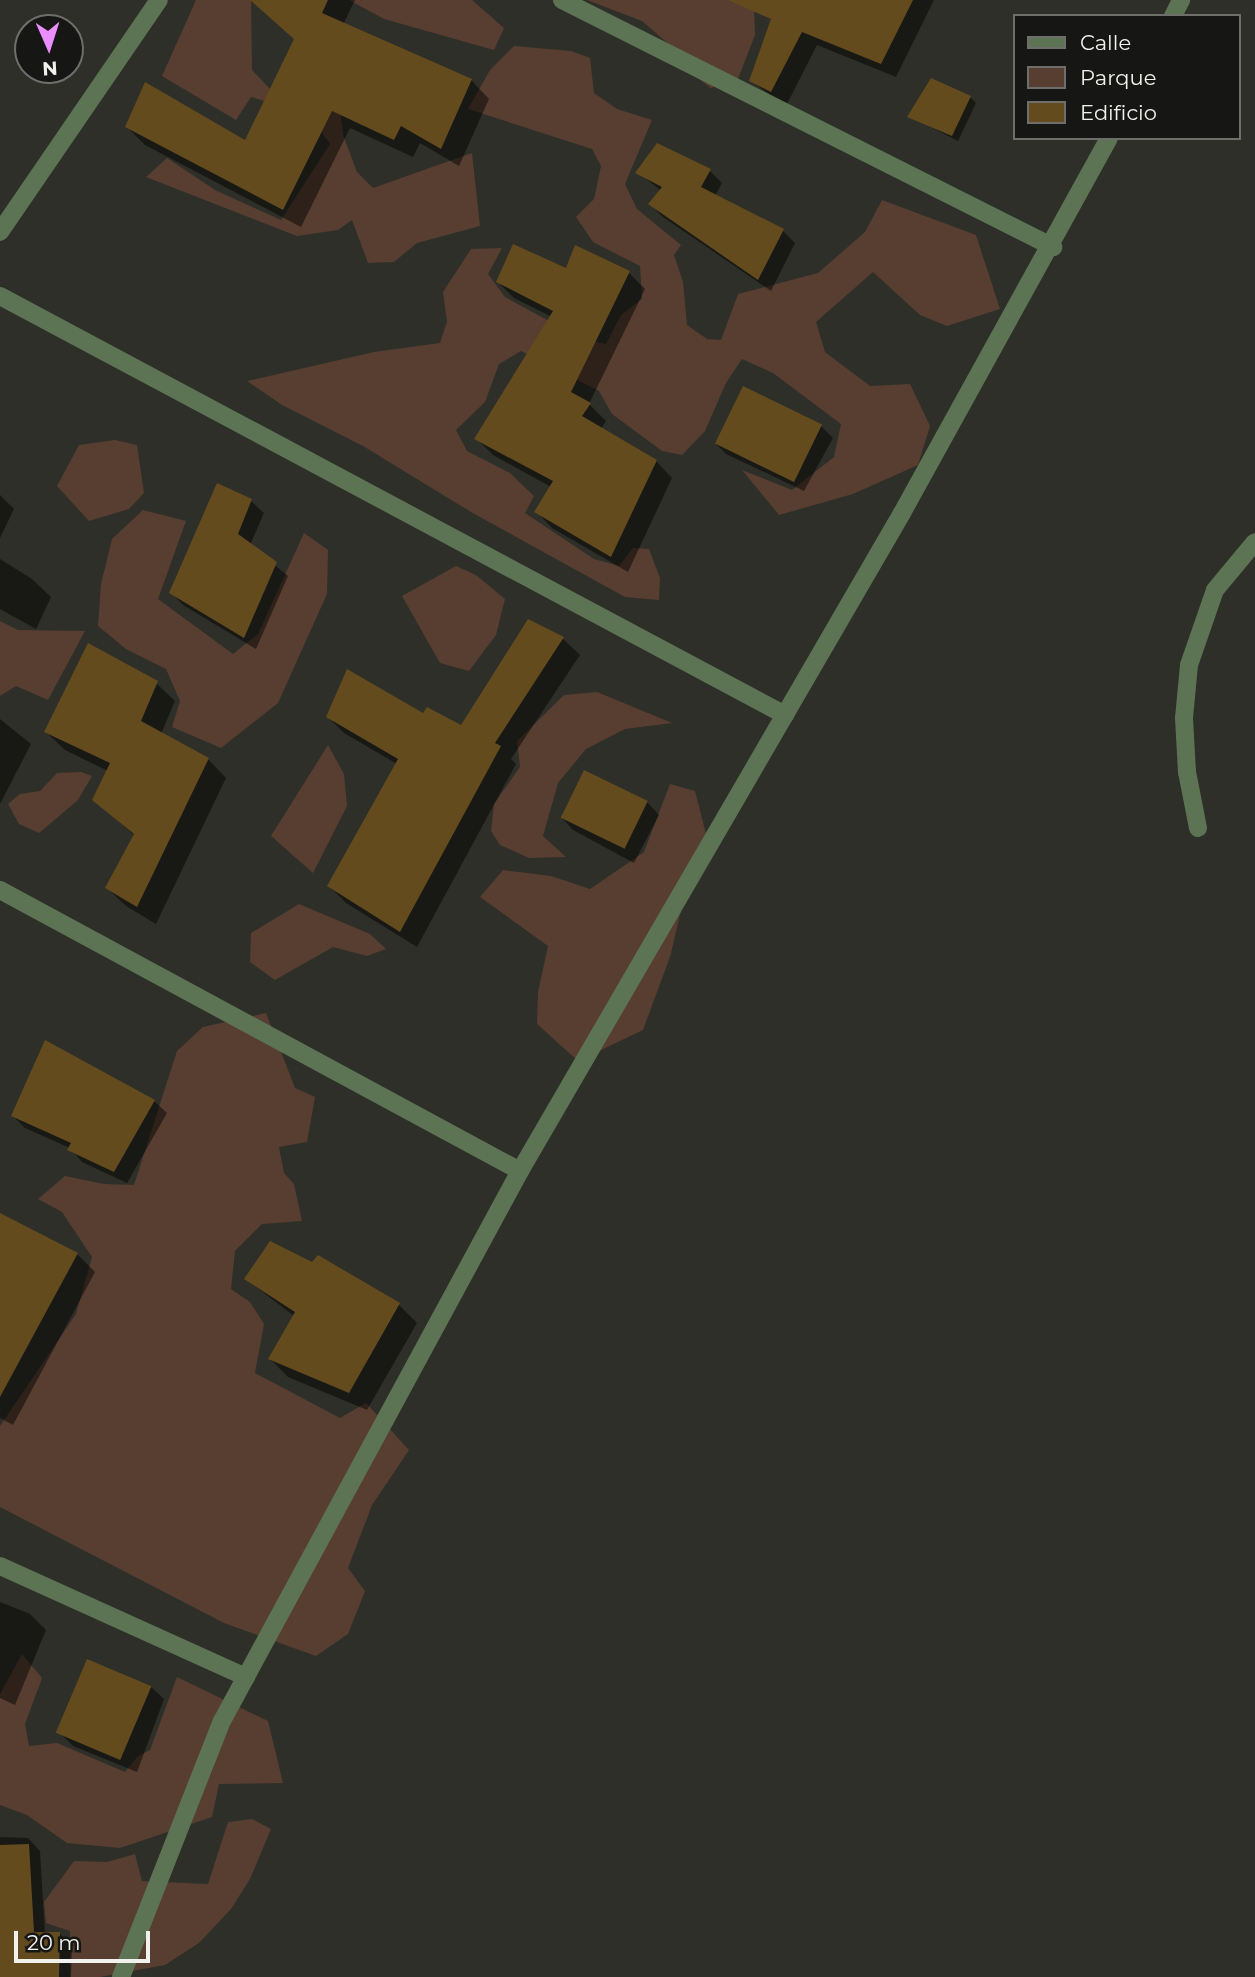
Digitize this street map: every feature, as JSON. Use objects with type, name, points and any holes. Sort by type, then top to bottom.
[{"type":"street","points":[[0,232],[159,0]]},
{"type":"street","points":[[562,0],[1053,247]]},
{"type":"street","points":[[121,1977],[222,1721],[520,1171],[1053,247],[1108,140]]},
{"type":"street","points":[[0,296],[785,715]]},
{"type":"street","points":[[1198,828],[1187,772],[1184,718],[1189,665],[1215,590],[1255,542]]},
{"type":"street","points":[[0,890],[520,1171]]},
{"type":"street","points":[[0,1566],[246,1677]]},
{"type":"green space","points":[[196,0],[251,0],[252,70],[271,90],[339,101],[343,135],[357,172],[373,188],[472,153],[480,226],[417,243],[394,262],[368,263],[352,220],[338,230],[297,236],[146,177],[167,158],[215,190],[281,220],[330,144],[309,114],[251,97],[236,120],[162,76]]},
{"type":"green space","points":[[349,0],[472,0],[504,28],[494,50],[384,19]]},
{"type":"green space","points":[[587,0],[750,0],[754,8],[755,35],[738,79],[711,88],[687,70],[678,52],[642,21]]},
{"type":"green space","points":[[514,46],[571,51],[590,58],[594,93],[617,109],[652,120],[625,184],[637,209],[681,245],[674,255],[683,282],[687,325],[707,339],[721,340],[738,294],[818,273],[865,232],[882,200],[976,235],[1000,309],[947,326],[920,315],[873,272],[816,322],[825,352],[870,386],[910,384],[930,426],[918,465],[853,494],[779,515],[742,470],[792,490],[834,457],[841,424],[773,373],[742,359],[726,383],[705,431],[682,455],[662,451],[612,414],[599,391],[521,351],[499,364],[485,402],[456,430],[467,451],[510,473],[534,496],[525,513],[594,559],[619,566],[633,548],[649,549],[660,578],[659,600],[625,597],[471,512],[363,446],[282,405],[247,381],[374,352],[440,343],[447,322],[443,292],[471,249],[502,248],[488,274],[505,297],[582,339],[606,344],[621,315],[642,299],[640,266],[593,242],[576,217],[594,199],[601,166],[592,149],[468,109],[490,70]]},
{"type":"green space","points":[[115,440],[137,445],[144,493],[129,509],[89,521],[57,486],[79,445]]},
{"type":"green space","points":[[143,510],[186,521],[158,599],[233,654],[258,634],[304,533],[328,550],[327,594],[278,703],[221,748],[172,727],[180,701],[166,669],[126,649],[98,626],[101,584],[112,539]]},
{"type":"green space","points":[[456,566],[476,575],[505,599],[496,635],[469,671],[440,663],[402,596]]},
{"type":"green space","points":[[0,621],[18,630],[85,631],[48,700],[16,686],[0,696]]},
{"type":"green space","points":[[597,692],[672,723],[625,729],[586,749],[558,783],[543,836],[566,857],[529,858],[500,845],[491,831],[494,804],[520,767],[517,741],[564,695]]},
{"type":"green space","points":[[328,745],[344,774],[347,806],[313,873],[271,836]]},
{"type":"green space","points":[[81,772],[92,776],[78,800],[39,833],[19,824],[8,804],[20,794],[40,791],[57,773]]},
{"type":"green space","points":[[670,784],[695,791],[708,842],[685,894],[670,957],[643,1030],[578,1061],[537,1024],[538,992],[548,946],[480,897],[503,870],[551,876],[590,889],[644,852]]},
{"type":"green space","points":[[299,904],[370,934],[386,949],[367,956],[333,947],[275,980],[250,962],[251,933]]},
{"type":"green space","points":[[266,1013],[295,1088],[315,1097],[307,1142],[279,1147],[284,1173],[294,1184],[302,1221],[262,1224],[235,1251],[231,1289],[250,1302],[264,1324],[255,1373],[340,1418],[366,1403],[409,1450],[372,1505],[348,1568],[365,1591],[348,1634],[316,1656],[224,1623],[0,1507],[0,1426],[76,1314],[92,1257],[62,1212],[38,1199],[65,1176],[104,1184],[134,1185],[177,1051],[203,1027]]},
{"type":"green space","points":[[22,1654],[42,1678],[25,1724],[29,1746],[57,1743],[125,1772],[138,1756],[150,1750],[177,1677],[268,1721],[283,1783],[219,1784],[212,1817],[120,1848],[67,1843],[27,1815],[0,1805],[0,1694]]},
{"type":"green space","points":[[252,1819],[271,1829],[250,1879],[231,1909],[199,1943],[165,1965],[100,1977],[70,1977],[70,1931],[46,1923],[44,1902],[74,1861],[107,1862],[135,1854],[142,1881],[208,1884],[228,1822]]},
{"type":"building","points":[[250,0],[328,0],[322,13],[472,79],[441,149],[401,126],[394,140],[332,111],[283,210],[125,127],[145,82],[245,140],[294,39]]},
{"type":"building","points":[[728,0],[913,0],[881,64],[802,32],[771,92],[749,81],[771,19]]},
{"type":"building","points":[[931,78],[971,96],[952,136],[907,117]]},
{"type":"building","points":[[657,143],[711,169],[701,187],[784,229],[758,280],[648,204],[662,187],[635,173]]},
{"type":"building","points":[[513,244],[566,268],[575,245],[630,271],[571,392],[591,403],[582,416],[657,460],[611,557],[534,512],[553,481],[474,439],[553,311],[496,282]]},
{"type":"building","points":[[743,386],[822,425],[794,482],[715,444]]},
{"type":"building","points":[[217,483],[252,499],[238,534],[277,562],[244,638],[169,593]]},
{"type":"building","points":[[528,619],[564,637],[495,743],[501,746],[400,932],[327,886],[398,759],[326,717],[347,669],[423,713],[427,707],[461,725]]},
{"type":"building","points":[[88,643],[158,681],[141,721],[209,758],[137,907],[105,888],[134,834],[92,800],[110,763],[44,732]]},
{"type":"building","points":[[584,770],[648,801],[625,849],[561,818]]},
{"type":"building","points":[[45,1040],[155,1100],[114,1172],[67,1150],[71,1143],[11,1116]]},
{"type":"building","points":[[0,1213],[78,1253],[0,1397]]},
{"type":"building","points":[[270,1241],[312,1262],[318,1255],[400,1303],[349,1393],[268,1359],[295,1312],[244,1279]]},
{"type":"building","points":[[87,1659],[151,1686],[120,1760],[56,1733]]},
{"type":"building","points":[[29,1844],[34,1932],[60,1932],[59,1977],[0,1977],[0,1845]]}]
